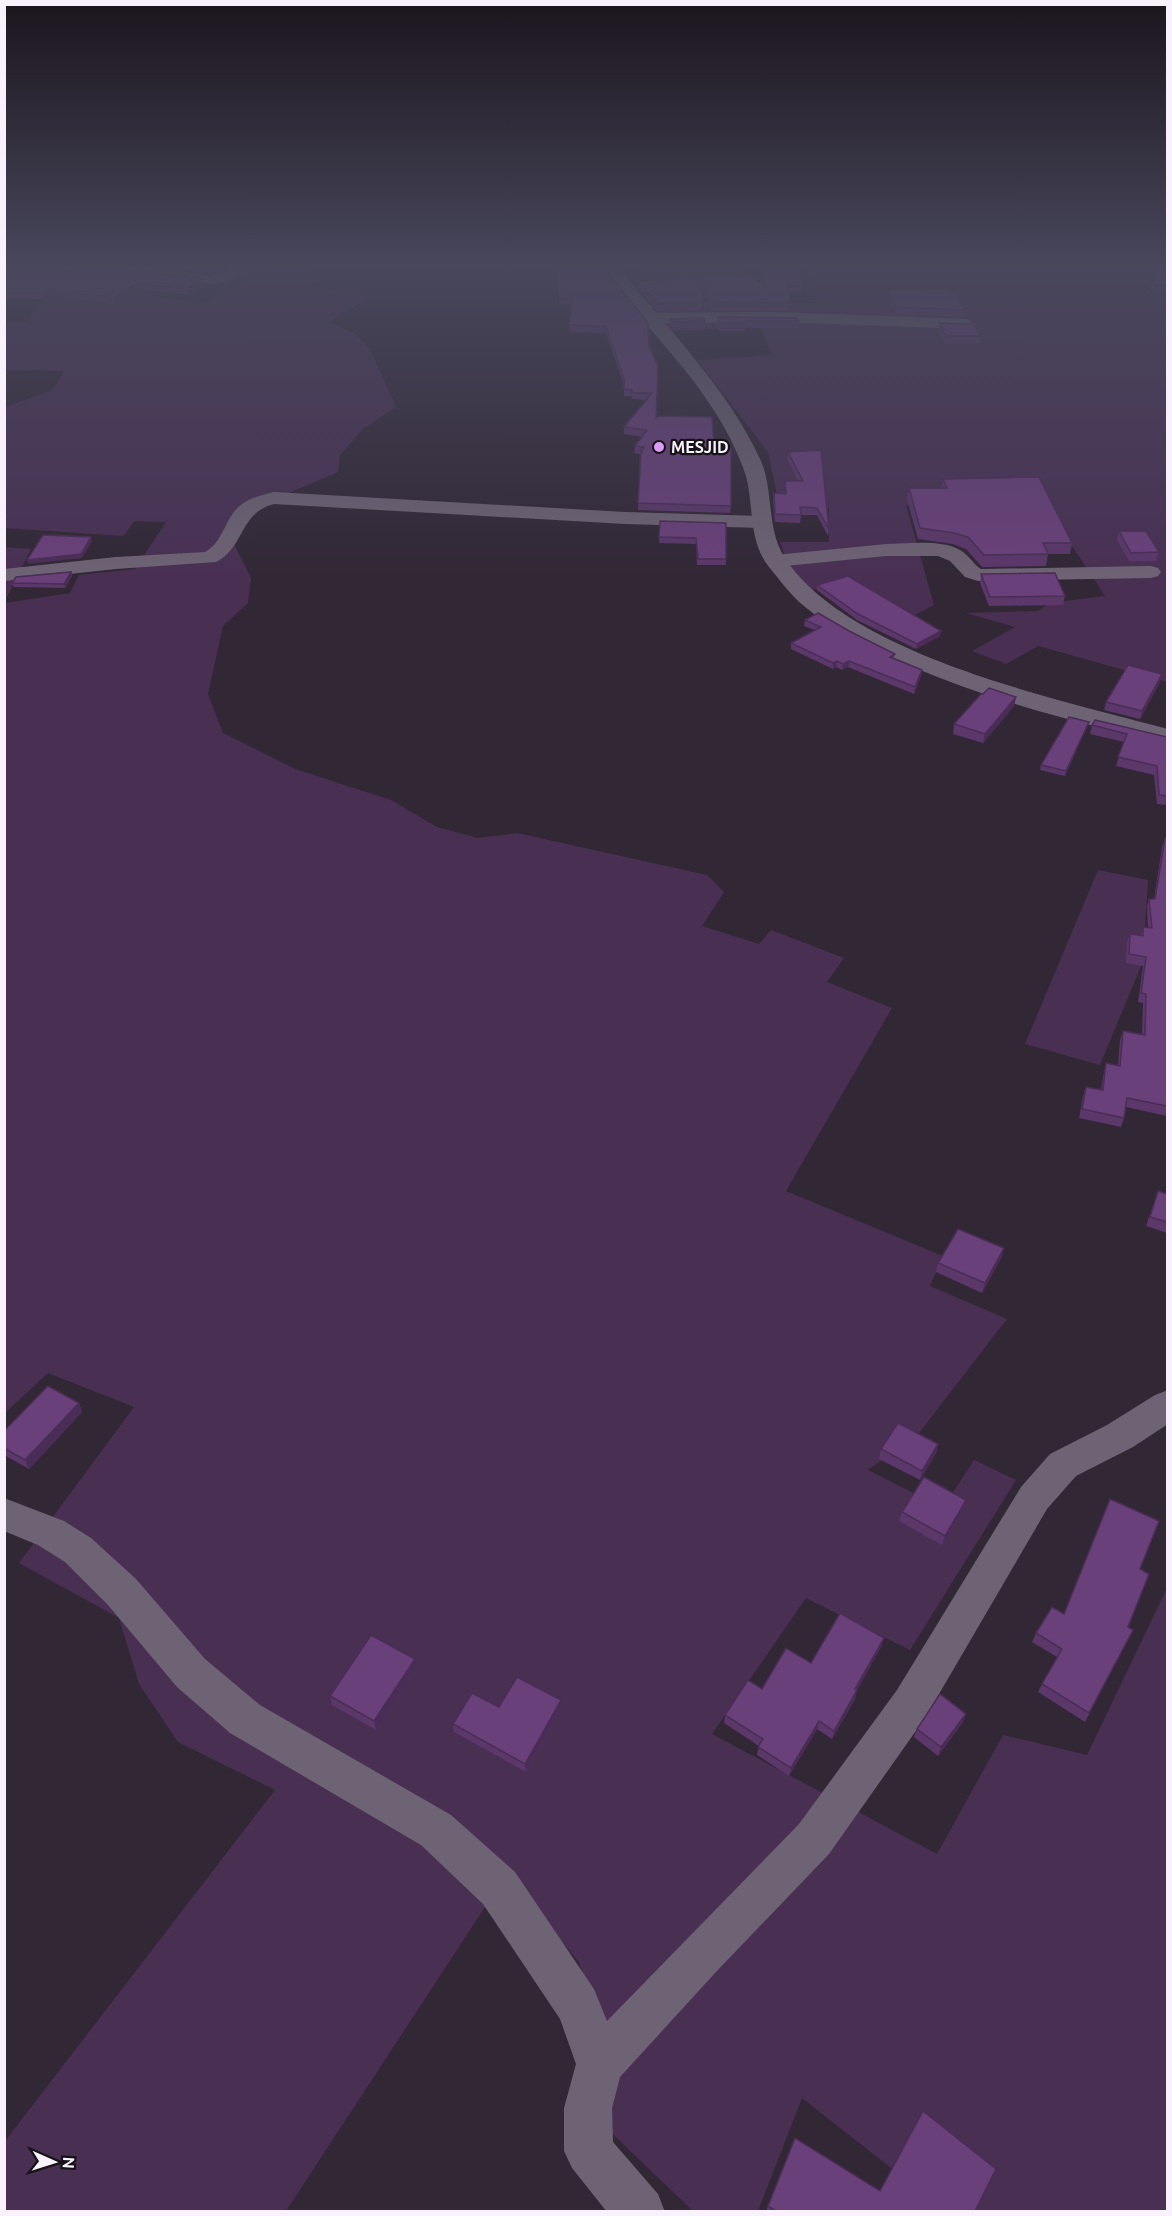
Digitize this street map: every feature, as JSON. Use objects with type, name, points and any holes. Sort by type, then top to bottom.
[{"type":"street","points":[[692,371],[742,444],[752,463],[760,488],[760,522],[775,561],[786,577],[824,611],[879,643],[937,668],[984,684],[1167,737]]},
{"type":"street","points":[[4,575],[116,563],[213,557],[229,538],[244,510],[257,501],[274,498],[362,501],[625,518],[760,522]]},
{"type":"street","points":[[775,561],[886,550],[938,550],[958,556],[967,569],[978,575],[1151,572]]},
{"type":"street","points":[[640,2211],[589,2151],[588,2108],[600,2064],[699,1957],[814,1839],[892,1727],[911,1704],[1034,1498],[1063,1465],[1120,1436],[1167,1405]]},
{"type":"street","points":[[4,1514],[51,1533],[78,1550],[122,1592],[191,1673],[245,1719],[436,1830],[499,1888],[578,2005],[600,2064]]},
{"type":"shaded area","points":[[64,371],[380,371],[396,407],[364,428],[340,455],[338,472],[289,493],[254,503],[228,532],[251,578],[248,603],[223,626],[208,694],[223,733],[295,769],[391,800],[437,827],[478,838],[517,833],[707,875],[724,892],[702,926],[759,944],[771,930],[844,958],[827,982],[892,1008],[786,1191],[943,1256],[930,1286],[1007,1319],[919,1433],[868,1470],[943,1508],[974,1460],[1016,1480],[910,1650],[806,1598],[712,1734],[937,1854],[1003,1735],[1087,1755],[1167,1588],[1167,2211],[946,2211],[802,2098],[758,2211],[693,2211],[597,2119],[595,2017],[579,1962],[506,1875],[286,2211],[5,2211],[5,2141],[275,1790],[178,1742],[139,1684],[119,1618],[19,1563],[134,1407],[48,1373],[5,1413],[5,603],[70,593],[79,575],[135,569],[166,522],[134,521],[124,536],[5,528],[7,513],[4,512],[5,407],[53,390]]},
{"type":"shaded area","points":[[706,371],[1167,371],[1167,682],[1038,646],[1006,664],[972,651],[1015,627],[966,613],[1038,611],[1050,603],[1105,596],[1044,503],[906,505],[934,605],[901,622],[835,583],[810,591],[788,565],[780,542],[829,542],[829,508],[779,504],[768,452]]},
{"type":"shaded area","points":[[4,547],[31,549],[5,601],[4,601]]},
{"type":"shaded area","points":[[1098,870],[1148,880],[1143,961],[1100,1065],[1025,1044]]},
{"type":"building","points":[[621,371],[658,371],[656,418],[658,416],[712,417],[714,449],[731,449],[731,506],[638,503],[641,452],[644,447],[635,446],[647,430],[624,427],[652,393],[632,393],[632,390],[624,389]]},
{"type":"building","points":[[821,450],[829,529],[817,508],[800,507],[801,515],[775,514],[774,493],[786,494],[785,481],[803,481],[788,452]]},
{"type":"building","points":[[1039,477],[1072,543],[1043,543],[1048,554],[984,555],[968,537],[920,528],[909,488],[947,488],[943,479]]},
{"type":"building","points":[[660,521],[726,523],[726,559],[698,559],[696,538],[659,537]]},
{"type":"building","points":[[1119,531],[1146,531],[1159,552],[1131,553]]},
{"type":"building","points":[[43,535],[91,537],[81,554],[27,560]]},
{"type":"building","points":[[71,572],[64,584],[12,583],[16,577]]},
{"type":"building","points":[[1055,573],[1065,596],[990,597],[981,574]]},
{"type":"building","points":[[848,576],[941,631],[917,644],[858,614],[817,585]]},
{"type":"building","points":[[818,613],[895,654],[890,657],[922,670],[915,687],[849,661],[843,664],[837,661],[833,663],[791,643],[821,627],[805,620]]},
{"type":"building","points":[[1128,665],[1162,674],[1142,711],[1106,702]]},
{"type":"building","points":[[989,688],[1016,697],[985,734],[954,724],[981,694]]},
{"type":"building","points":[[1069,717],[1089,722],[1066,771],[1041,765]]},
{"type":"building","points":[[1095,720],[1167,737],[1167,796],[1159,795],[1157,766],[1118,757],[1127,734],[1092,725]]},
{"type":"building","points":[[1165,838],[1167,839],[1167,1106],[1127,1098],[1124,1118],[1082,1109],[1086,1087],[1103,1090],[1106,1063],[1120,1066],[1123,1031],[1145,1035],[1146,994],[1141,993],[1146,957],[1129,954],[1130,934],[1143,936],[1143,927],[1152,928],[1149,899],[1155,899]]},
{"type":"building","points":[[1158,1191],[1167,1194],[1167,1222],[1150,1217]]},
{"type":"building","points":[[958,1229],[1004,1248],[985,1283],[938,1263]]},
{"type":"building","points":[[48,1386],[79,1403],[25,1460],[4,1448],[4,1431]]},
{"type":"building","points":[[898,1423],[938,1444],[922,1471],[881,1449]]},
{"type":"building","points":[[924,1477],[966,1500],[945,1536],[902,1512]]},
{"type":"building","points":[[1110,1499],[1159,1521],[1140,1569],[1149,1574],[1128,1627],[1133,1630],[1089,1713],[1042,1684],[1062,1649],[1036,1633],[1052,1607],[1064,1614]]},
{"type":"building","points":[[840,1613],[884,1638],[834,1731],[819,1721],[791,1768],[758,1747],[763,1739],[725,1715],[748,1680],[762,1689],[786,1648],[811,1663]]},
{"type":"building","points":[[371,1635],[415,1659],[374,1721],[330,1696]]},
{"type":"building","points":[[517,1677],[561,1700],[525,1764],[453,1724],[472,1693],[499,1707]]},
{"type":"building","points":[[940,1694],[966,1714],[941,1747],[917,1729]]},
{"type":"building","points":[[923,2111],[996,2169],[975,2211],[776,2211],[768,2206],[795,2138],[880,2191]]},
{"type":"place","name":"MESJID","points":[[659,447]]}]
